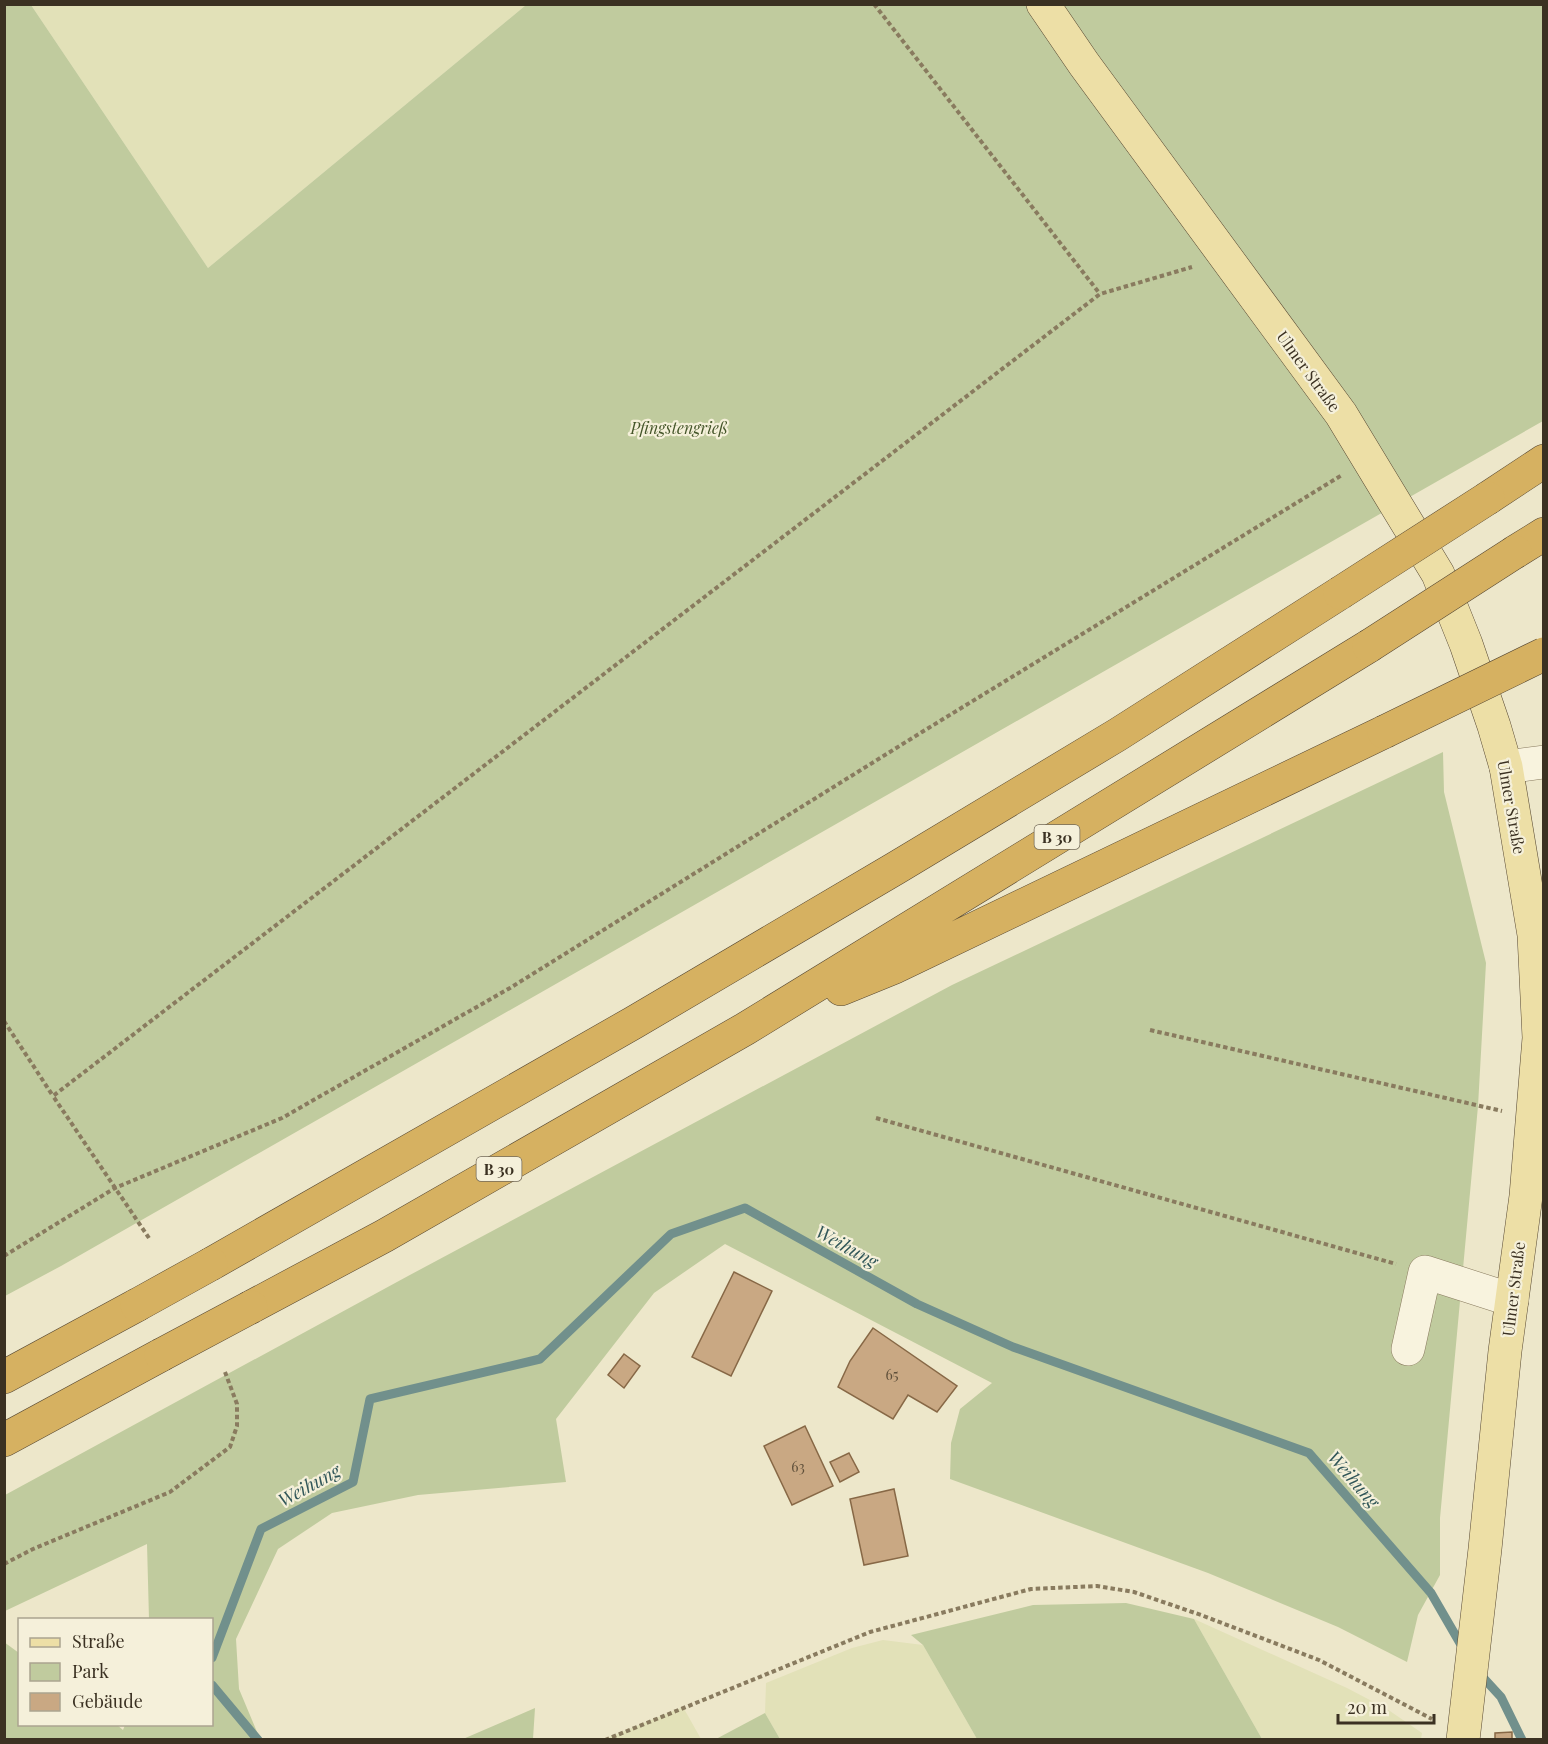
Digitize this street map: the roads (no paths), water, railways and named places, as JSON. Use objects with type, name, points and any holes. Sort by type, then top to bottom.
[{"type":"highway","points":[[4,1377],[211,1264],[622,1029],[855,892],[1117,735],[1544,461]]},
{"type":"highway","name":"B 30","points":[[4,1440],[384,1236],[745,1029],[1370,646],[1544,534]]},
{"type":"highway","points":[[745,1029],[895,967],[1544,654]]},
{"type":"main road","name":"Ulmer Straße","points":[[1043,4],[1084,64],[1341,414],[1370,459],[1438,574],[1466,644],[1506,767],[1534,935],[1539,1038],[1526,1196],[1512,1300],[1463,1737]]},
{"type":"street","points":[[1506,767],[1544,762]]},
{"type":"street","points":[[1408,1350],[1425,1272],[1512,1300]]},
{"type":"waterway","name":"Weihung","points":[[213,1655],[261,1529],[353,1482],[370,1399],[540,1359],[671,1234],[745,1208],[917,1304],[1013,1347],[1309,1453],[1431,1593],[1464,1650]]},
{"type":"waterway","name":"Weihung","points":[[1478,1672],[1501,1697],[1522,1740]]},
{"type":"waterway","name":"Weihung","points":[[213,1686],[258,1740]]},
{"type":"park label","name":"Pfingstengrieß","points":[[679,427]]}]
